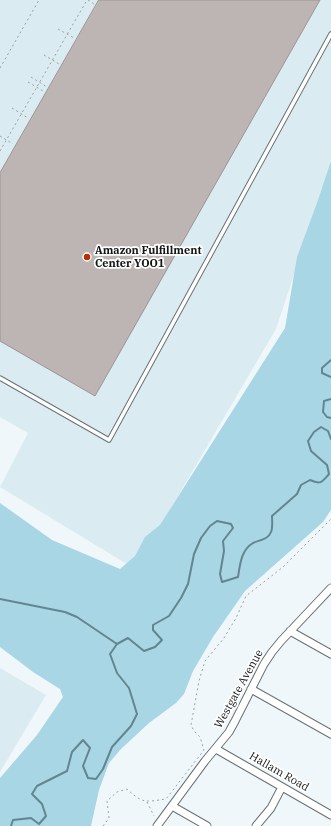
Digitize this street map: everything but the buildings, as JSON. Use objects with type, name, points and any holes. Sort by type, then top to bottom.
[{"type":"street","name":"Westgate Avenue","points":[[157,826],[205,761],[229,732],[264,664],[272,652],[331,588]]},
{"type":"street","points":[[290,631],[331,654]]},
{"type":"street","points":[[251,689],[331,734]]},
{"type":"street","name":"Hallam Road","points":[[216,749],[331,815]]},
{"type":"street","points":[[256,826],[271,808],[282,787]]},
{"type":"street","points":[[172,806],[207,826]]},
{"type":"lane","points":[[0,378],[108,440],[331,34]]},
{"type":"path","points":[[0,68],[39,0]]},
{"type":"path","points":[[0,151],[88,0],[94,4]]},
{"type":"path","points":[[58,29],[74,38]]},
{"type":"path","points":[[44,55],[59,64]]},
{"type":"path","points":[[31,77],[47,87]]},
{"type":"path","points":[[28,82],[44,91]]},
{"type":"path","points":[[12,108],[28,118]]},
{"type":"path","points":[[0,136],[14,144]]},
{"type":"path","points":[[103,826],[109,818],[107,801],[117,792],[127,789],[136,797],[147,802],[166,799],[204,750],[200,737],[194,731],[191,724],[199,681],[205,661],[224,638],[236,618],[246,596],[283,567],[331,519]]},
{"type":"path","points":[[147,802],[154,816]]},
{"type":"shaded area","points":[[0,0],[331,0],[331,163],[276,329],[135,569],[0,487],[28,433],[0,417]]},
{"type":"shaded area","points":[[331,161],[331,510],[323,522],[245,591],[213,637],[193,671],[184,694],[176,703],[149,723],[121,749],[109,763],[99,790],[91,826],[0,826],[0,778],[37,735],[63,697],[60,689],[33,672],[0,647],[0,503],[52,540],[120,569],[135,556],[145,537],[160,525],[285,328],[297,257]]},
{"type":"shaded area","points":[[0,668],[46,695],[0,772]]},
{"type":"waterway","points":[[331,360],[322,368],[322,373],[331,377]]},
{"type":"waterway","points":[[331,399],[324,401],[323,412],[327,417],[331,418]]},
{"type":"waterway","points":[[11,826],[13,820],[31,818],[39,824],[46,816],[42,804],[32,794],[37,786],[67,771],[72,752],[83,740],[90,748],[83,766],[88,778],[96,779],[103,769],[112,747],[131,726],[137,714],[129,688],[117,673],[110,654],[117,644],[128,638],[144,651],[155,647],[162,640],[153,630],[153,625],[169,616],[181,598],[188,584],[194,554],[201,538],[210,526],[217,521],[231,524],[233,528],[223,541],[224,551],[220,574],[222,582],[238,577],[242,558],[249,546],[270,535],[272,529],[272,516],[297,494],[301,485],[310,480],[321,482],[329,474],[327,465],[311,451],[308,441],[314,432],[321,427],[328,431],[331,439]]},
{"type":"waterway","points":[[0,599],[65,612],[77,617],[117,644]]},
{"type":"place","name":"Amazon Fulfillment Center YOO1","points":[[87,257]]}]
